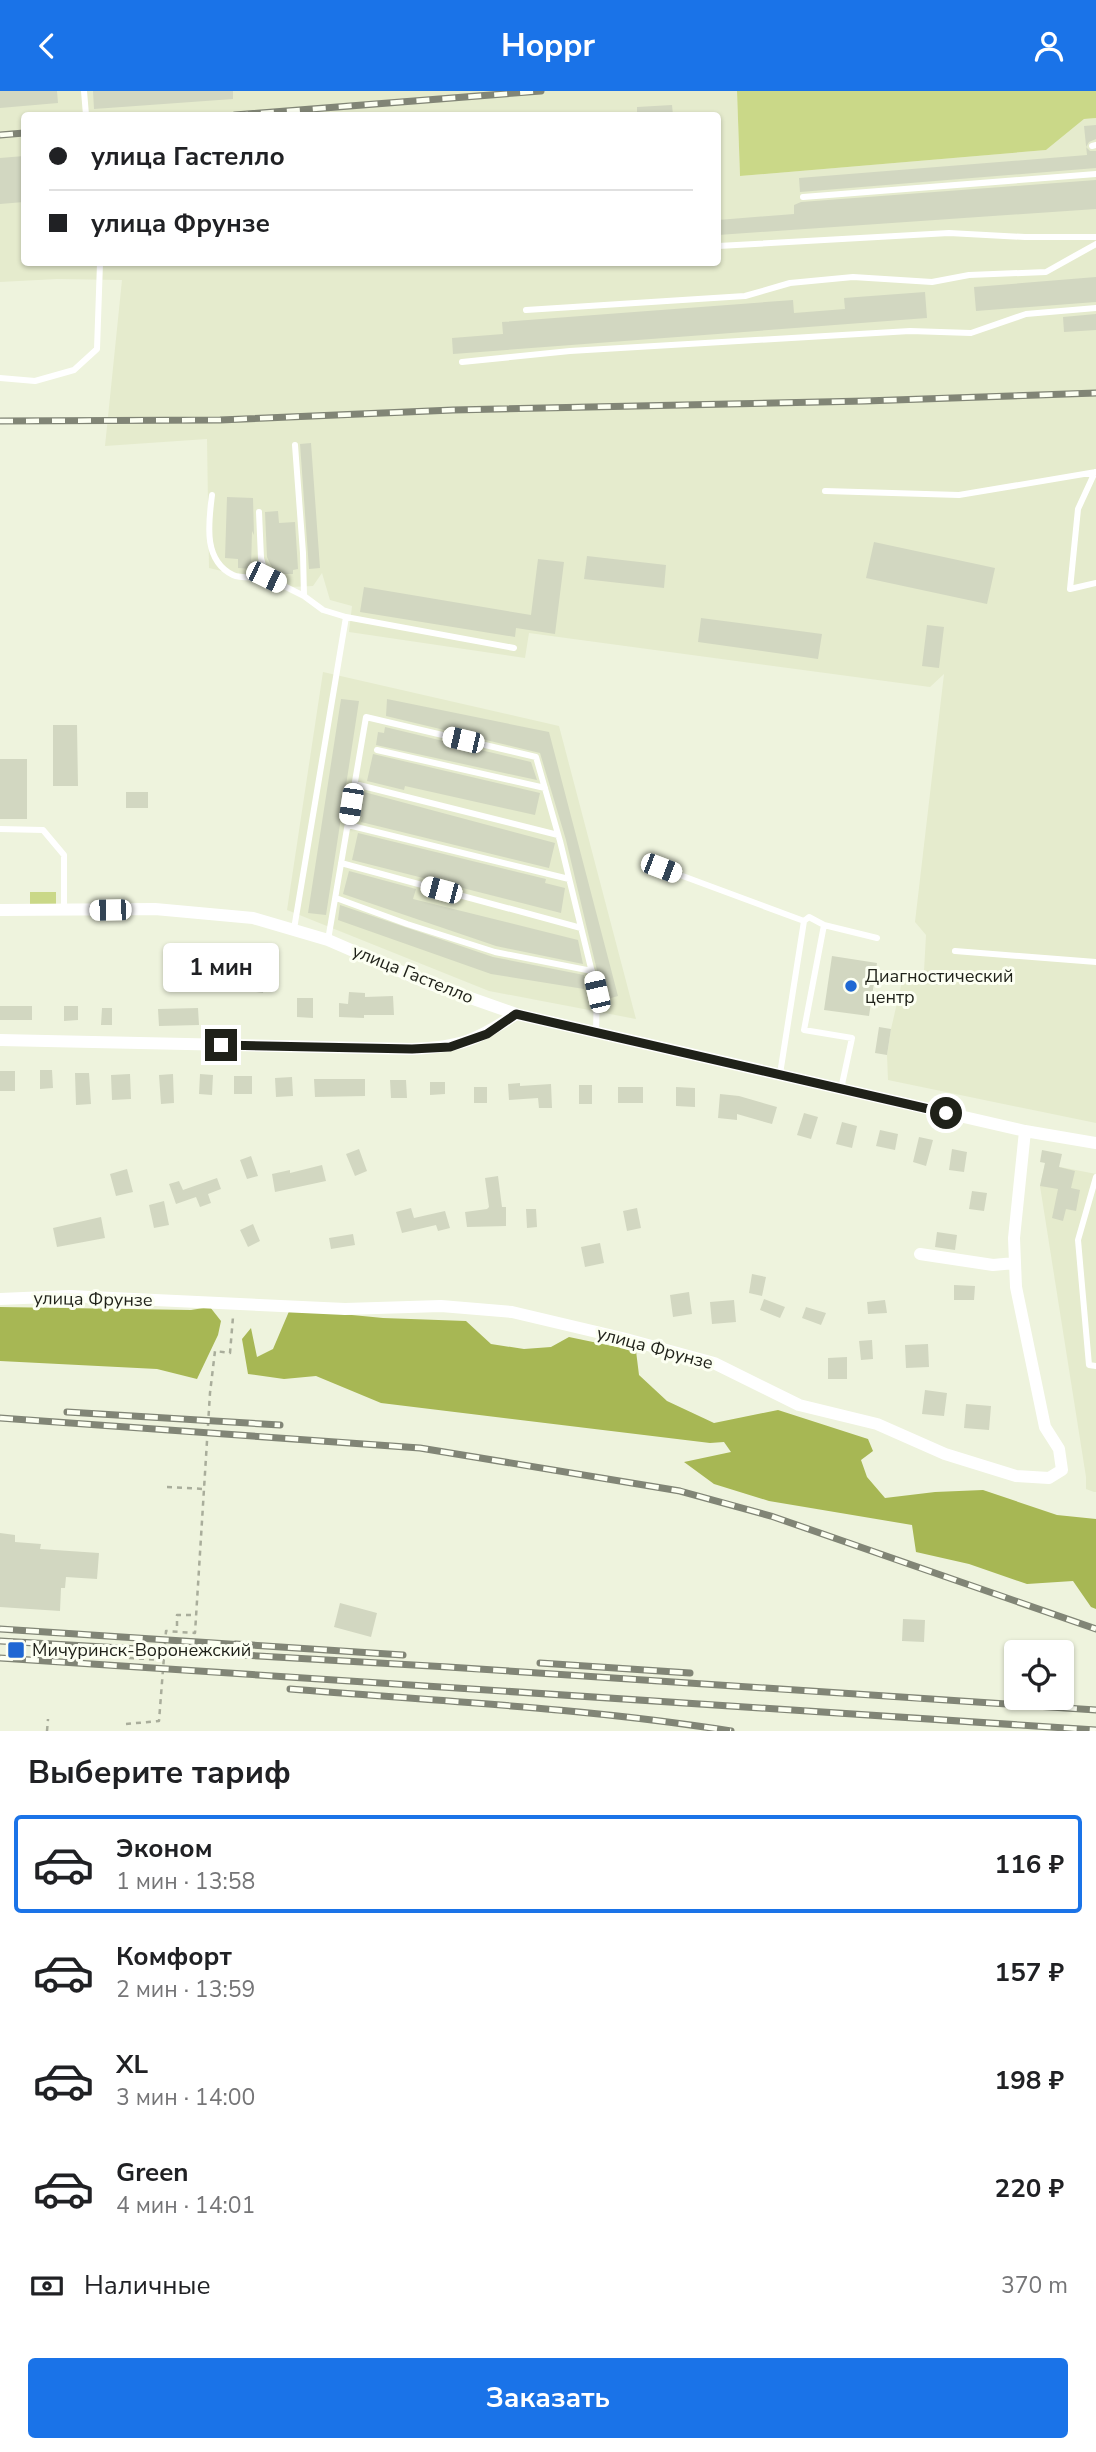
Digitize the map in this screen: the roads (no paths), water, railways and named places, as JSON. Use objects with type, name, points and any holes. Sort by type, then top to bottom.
[{"type":"street","name":"улица Гастелло","points":[[0,911],[155,909],[253,918],[328,940],[425,982],[516,1014],[1025,1131],[1096,1143]]},
{"type":"street","points":[[0,1040],[385,1049],[450,1047],[487,1034],[516,1014]]},
{"type":"street","points":[[920,1254],[993,1265],[1015,1263],[1014,1238],[1025,1131]]},
{"type":"street","name":"улица Фрунзе","points":[[0,1299],[71,1297],[234,1302],[345,1309],[441,1306],[512,1312],[714,1363],[799,1405],[877,1424],[945,1454],[1016,1476],[1049,1478],[1062,1470],[1059,1448],[1045,1427],[1016,1287],[1015,1263]]},
{"type":"lane","points":[[84,91],[86,112]]},
{"type":"lane","points":[[803,197],[1096,174]]},
{"type":"lane","points":[[721,246],[949,233],[1096,237]]},
{"type":"lane","points":[[527,310],[745,296],[790,283],[853,277],[932,282],[969,275],[1046,272],[1096,244]]},
{"type":"lane","points":[[0,378],[35,381],[74,370],[97,349],[100,266]]},
{"type":"lane","points":[[462,362],[570,351],[910,331],[971,333],[1026,314],[1096,308]]},
{"type":"lane","points":[[295,445],[304,596]]},
{"type":"lane","points":[[825,491],[959,495],[1095,472]]},
{"type":"lane","points":[[1095,472],[1078,509],[1070,589],[1096,583]]},
{"type":"lane","points":[[212,495],[207,536],[218,562],[233,575],[266,577],[304,596],[323,610],[346,617],[514,648]]},
{"type":"lane","points":[[259,512],[261,558],[266,577]]},
{"type":"lane","points":[[293,930],[346,617]]},
{"type":"lane","points":[[328,940],[366,717],[536,757],[597,992],[596,1031]]},
{"type":"lane","points":[[377,750],[545,788]]},
{"type":"lane","points":[[355,784],[558,835]]},
{"type":"lane","points":[[348,825],[569,879]]},
{"type":"lane","points":[[0,829],[43,830],[64,855],[64,911]]},
{"type":"lane","points":[[341,863],[581,928]]},
{"type":"lane","points":[[661,868],[804,921]]},
{"type":"lane","points":[[336,898],[495,952],[592,971]]},
{"type":"lane","points":[[780,1074],[804,921],[809,917],[824,925],[877,938]]},
{"type":"lane","points":[[824,925],[804,1030],[852,1038],[841,1089]]},
{"type":"lane","points":[[955,951],[1096,962]]},
{"type":"lane","points":[[1096,1177],[1078,1240],[1089,1365],[1096,1366]]},
{"type":"railway","points":[[273,112],[541,91]]},
{"type":"railway","points":[[0,135],[21,133]]},
{"type":"railway","points":[[0,421],[220,420],[453,410],[1096,393]]},
{"type":"railway","points":[[67,1412],[280,1425]]},
{"type":"railway","points":[[0,1418],[420,1448],[680,1491],[771,1516],[1096,1629]]},
{"type":"railway","points":[[0,1629],[244,1645]]},
{"type":"railway","points":[[0,1641],[448,1667],[1096,1710]]},
{"type":"railway","points":[[236,1644],[403,1655]]},
{"type":"railway","points":[[0,1658],[1096,1730]]},
{"type":"railway","points":[[540,1663],[690,1673]]},
{"type":"railway","points":[[290,1689],[566,1711],[731,1731]]},
{"type":"place","name":"Диагностический центр","points":[[851,986]]},
{"type":"place","name":"Мичуринск-Воронежский","points":[[16,1650]]}]
